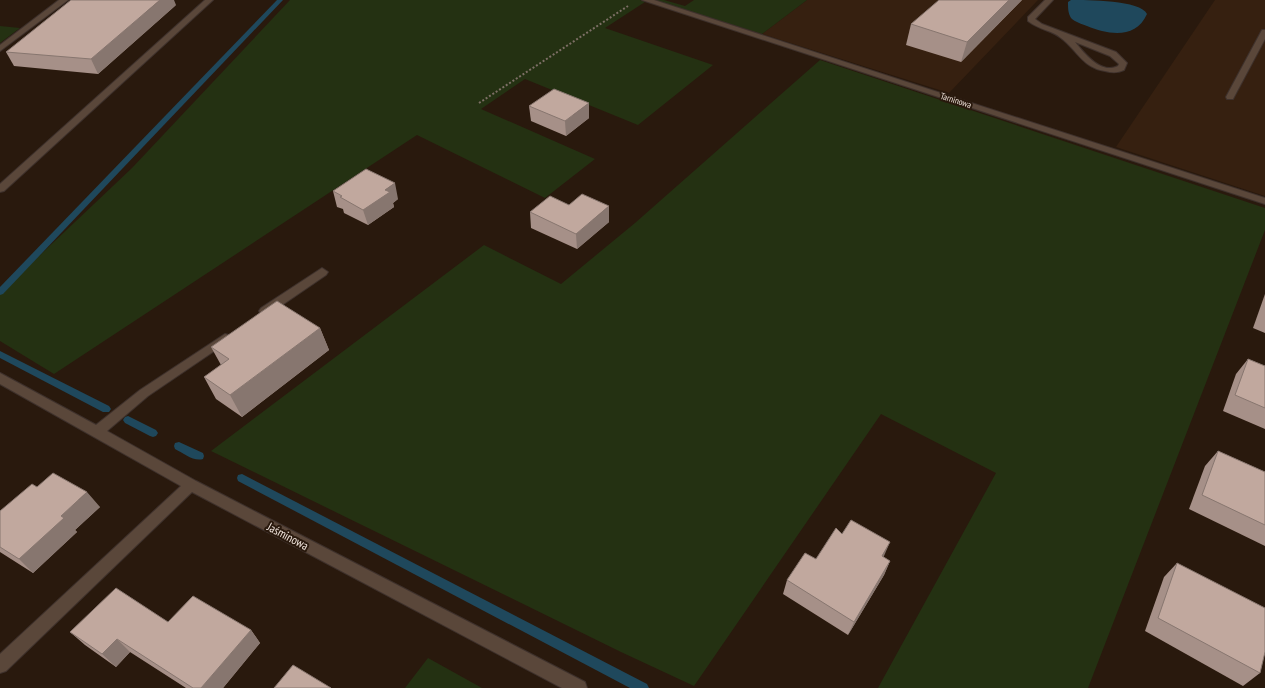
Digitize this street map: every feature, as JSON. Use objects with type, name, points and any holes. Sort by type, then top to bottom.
[{"type":"street","points":[[0,49],[64,0]]},
{"type":"street","points":[[0,188],[208,0]]},
{"type":"street","name":"Tarninowa","points":[[646,0],[1265,201]]},
{"type":"street","points":[[1049,0],[1031,19],[1039,26],[1113,54],[1123,63],[1123,66],[1120,69],[1114,70],[1090,64],[1080,56],[1074,45],[1065,37]]},
{"type":"street","points":[[1230,97],[1265,32]]},
{"type":"street","points":[[256,316],[322,272]]},
{"type":"street","points":[[97,432],[144,393],[237,330]]},
{"type":"street","name":"Jaśminowa","points":[[0,378],[191,485],[579,688]]},
{"type":"street","points":[[0,665],[191,485]]},
{"type":"path","points":[[479,103],[630,4]]},
{"type":"shaded area","points":[[807,0],[1038,0],[949,93],[762,34]]},
{"type":"shaded area","points":[[1215,0],[1265,0],[1265,196],[1116,147]]},
{"type":"green space","points":[[290,0],[640,0],[645,2],[605,28],[713,65],[638,125],[525,79],[481,109],[595,159],[545,198],[417,135],[54,374],[0,341],[0,293],[132,168]]},
{"type":"green space","points":[[654,0],[664,0],[685,6],[694,0],[807,0],[762,34]]},
{"type":"green space","points":[[0,26],[20,28],[0,43]]},
{"type":"green space","points":[[820,60],[1265,208],[1265,230],[1088,688],[878,688],[996,473],[881,414],[694,686],[621,652],[211,451],[484,245],[561,284],[635,223]]},
{"type":"green space","points":[[428,658],[482,688],[405,688]]},
{"type":"water","points":[[1071,0],[1125,3],[1143,9],[1147,14],[1136,28],[1121,33],[1113,33],[1095,29],[1074,21],[1069,12],[1068,2]]},
{"type":"building","points":[[71,0],[160,0],[91,59],[6,52]]},
{"type":"building","points":[[939,0],[1009,0],[967,42],[911,24]]},
{"type":"building","points":[[554,89],[589,103],[565,121],[529,106]]},
{"type":"building","points":[[366,169],[395,183],[385,190],[390,192],[363,210],[340,197],[342,196],[333,191]]},
{"type":"building","points":[[582,194],[609,206],[576,234],[530,212],[550,196],[569,205]]},
{"type":"building","points":[[277,301],[320,328],[230,395],[204,377],[229,359],[211,347]]},
{"type":"building","points":[[1248,359],[1265,366],[1265,408],[1235,395]]},
{"type":"building","points":[[1218,451],[1265,472],[1265,525],[1202,495]]},
{"type":"building","points":[[53,473],[87,492],[61,516],[64,518],[19,559],[0,547],[0,511],[32,484],[37,487]]},
{"type":"building","points":[[851,520],[890,542],[882,556],[890,561],[854,622],[787,580],[805,553],[816,559],[836,528],[842,534]]},
{"type":"building","points":[[1177,563],[1265,608],[1265,652],[1260,673],[1158,618]]},
{"type":"building","points":[[116,588],[168,622],[193,596],[251,630],[201,688],[193,688],[117,639],[102,654],[70,632]]},
{"type":"building","points":[[293,665],[331,688],[274,688]]},
{"type":"waterway","points":[[0,292],[280,0]]},
{"type":"waterway","points":[[0,354],[106,409]]},
{"type":"waterway","points":[[128,420],[153,433]]},
{"type":"waterway","points":[[179,446],[199,456]]},
{"type":"waterway","points":[[242,478],[643,688]]}]
